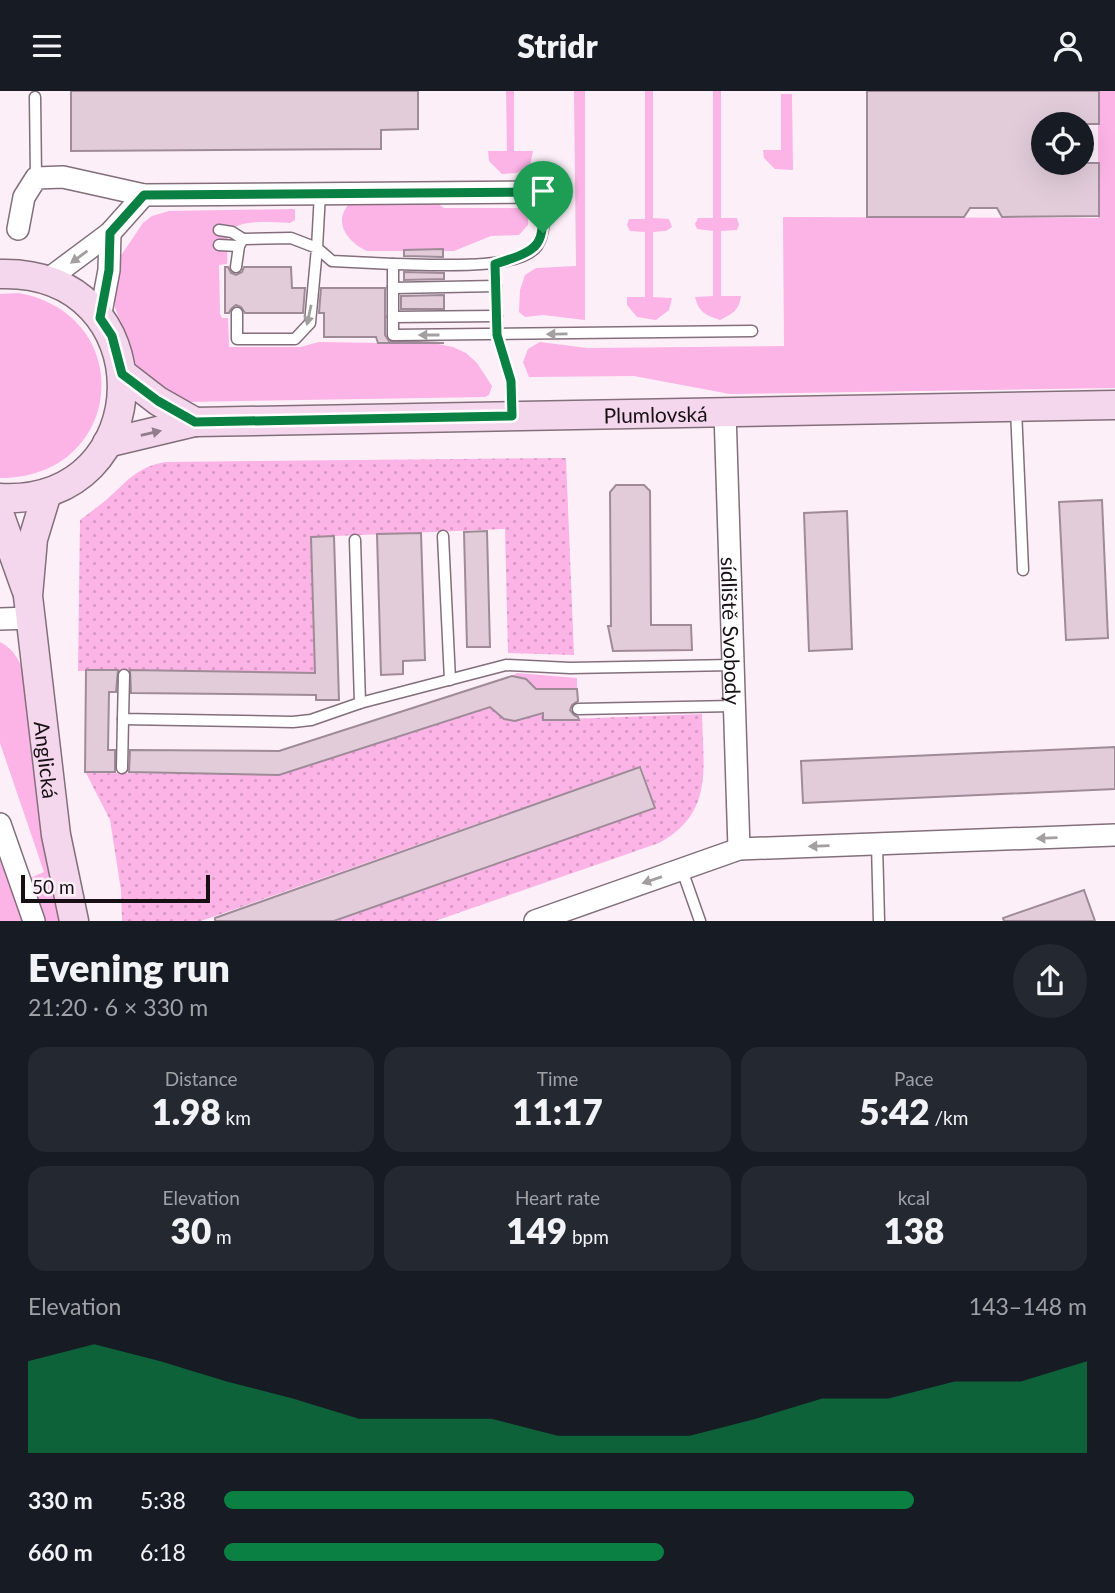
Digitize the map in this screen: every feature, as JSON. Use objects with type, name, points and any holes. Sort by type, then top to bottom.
[{"type":"main road","points":[[0,274],[16,273],[47,280],[77,295],[100,318],[112,336],[122,374],[120,411],[107,443],[81,473],[71,481],[47,492],[30,497],[0,498]]},
{"type":"main road","points":[[122,374],[158,401],[195,422]]},
{"type":"main road","name":"Plumlovská","points":[[107,443],[195,422],[1115,405]]},
{"type":"main road","points":[[30,607],[33,539],[47,492]]},
{"type":"main road","points":[[0,516],[30,607]]},
{"type":"main road","name":"Anglická","points":[[30,607],[56,835],[74,921]]},
{"type":"street","points":[[18,229],[24,197],[36,178],[63,177],[144,195],[542,192]]},
{"type":"street","points":[[47,280],[110,233],[144,195]]},
{"type":"street","points":[[100,318],[109,270],[110,233]]},
{"type":"street","name":"sídliště Svobody","points":[[725,412],[739,849]]},
{"type":"street","points":[[0,619],[30,607]]},
{"type":"street","points":[[0,824],[34,921]]},
{"type":"street","points":[[535,921],[739,849],[1115,835]]},
{"type":"lane","points":[[35,97],[36,178]]},
{"type":"lane","points":[[219,245],[291,238],[317,248],[332,261],[495,264],[526,255],[536,248],[543,233],[542,192]]},
{"type":"lane","points":[[237,313],[237,339],[295,338],[310,323],[320,193]]},
{"type":"lane","points":[[219,230],[232,232],[241,243]]},
{"type":"lane","points":[[236,267],[241,243]]},
{"type":"lane","points":[[393,264],[393,335],[752,331]]},
{"type":"lane","points":[[495,264],[497,335],[511,381],[512,416]]},
{"type":"lane","points":[[393,288],[496,286]]},
{"type":"lane","points":[[393,317],[497,316]]},
{"type":"lane","points":[[1016,407],[1023,570]]},
{"type":"lane","points":[[443,536],[450,680]]},
{"type":"lane","points":[[355,540],[360,703]]},
{"type":"lane","points":[[123,719],[311,720],[360,703],[506,665],[570,669],[733,665]]},
{"type":"lane","points":[[122,768],[124,675]]},
{"type":"lane","points":[[578,709],[734,706]]},
{"type":"lane","points":[[877,844],[878,921]]},
{"type":"lane","points":[[682,870],[700,921]]},
{"type":"shaded area","points":[[506,91],[514,91],[514,151],[533,151],[530,166],[517,173],[502,174],[489,161],[488,151],[507,151]]},
{"type":"shaded area","points":[[574,91],[585,91],[585,320],[543,315],[525,317],[519,312],[520,290],[525,275],[536,268],[576,266]]},
{"type":"shaded area","points":[[645,91],[653,91],[653,218],[669,219],[672,227],[666,231],[653,232],[653,297],[672,298],[669,310],[656,320],[637,317],[627,305],[627,297],[645,297],[645,232],[630,231],[627,225],[629,219],[645,219]]},
{"type":"shaded area","points":[[713,91],[721,91],[721,218],[737,218],[739,225],[737,230],[721,231],[721,296],[741,296],[734,311],[720,320],[704,313],[695,297],[713,296],[713,231],[697,229],[695,224],[698,218],[713,218]]},
{"type":"shaded area","points":[[1098,91],[1115,91],[1115,388],[730,394],[634,376],[529,377],[523,362],[528,349],[540,342],[587,348],[784,346],[783,217],[1098,218]]},
{"type":"shaded area","points":[[781,94],[792,94],[793,170],[775,169],[764,158],[763,150],[781,150]]},
{"type":"shaded area","points":[[437,203],[444,208],[521,208],[528,214],[528,225],[519,235],[491,236],[454,251],[367,251],[349,238],[342,225],[344,211],[349,204]]},
{"type":"shaded area","points":[[293,209],[295,220],[290,223],[246,224],[231,230],[228,236],[227,264],[219,265],[220,314],[222,318],[228,318],[229,347],[300,347],[319,342],[438,344],[466,353],[477,363],[492,386],[489,395],[185,402],[138,372],[129,340],[115,308],[113,280],[118,260],[143,223],[152,216],[169,211]]},
{"type":"shaded area","points":[[19,293],[58,308],[84,332],[98,362],[101,394],[92,426],[72,452],[41,471],[0,478],[0,294]]},
{"type":"shaded area","points":[[566,458],[574,655],[508,653],[505,529],[311,537],[315,673],[78,671],[80,520],[132,476],[146,468],[165,462]]},
{"type":"shaded area","points":[[0,642],[14,653],[26,679],[65,921],[45,921],[30,878],[44,872],[0,743]]},
{"type":"shaded area","points":[[517,673],[577,678],[577,688],[535,691],[526,679],[512,676]]},
{"type":"shaded area","points":[[505,678],[501,680],[504,719],[521,718],[542,703],[543,720],[702,714],[702,788],[689,818],[677,831],[659,843],[435,921],[337,921],[655,806],[641,766],[201,921],[122,921],[121,890],[110,820],[86,773],[281,774],[484,708],[477,687]]},
{"type":"shaded area","points":[[0,858],[22,921],[0,921]]},
{"type":"building","points":[[71,91],[418,91],[418,129],[381,130],[381,149],[71,151]]},
{"type":"building","points":[[867,91],[1099,91],[1099,124],[1094,124],[1094,112],[1031,112],[1031,175],[1094,175],[1094,163],[1099,163],[1099,216],[1002,217],[997,208],[970,208],[964,217],[867,217]]},
{"type":"building","points":[[443,249],[443,257],[404,256],[404,250]]},
{"type":"building","points":[[225,267],[236,275],[242,272],[244,267],[291,267],[292,288],[305,288],[303,313],[245,313],[236,305],[229,313],[225,313]]},
{"type":"building","points":[[404,272],[444,273],[444,279],[404,280]]},
{"type":"building","points":[[321,288],[385,288],[385,335],[389,341],[444,343],[378,343],[376,337],[324,337],[324,313],[319,313]]},
{"type":"building","points":[[444,295],[444,309],[401,309],[401,296]]},
{"type":"building","points":[[616,485],[644,485],[650,491],[651,625],[691,625],[692,650],[613,651],[608,626],[611,626],[610,492]]},
{"type":"building","points":[[1102,500],[1108,638],[1066,640],[1059,502]]},
{"type":"building","points":[[847,511],[852,649],[809,651],[804,513]]},
{"type":"building","points":[[487,531],[490,647],[467,647],[464,532]]},
{"type":"building","points":[[421,533],[425,660],[403,661],[403,674],[381,675],[377,534]]},
{"type":"building","points":[[334,536],[339,700],[316,700],[316,695],[131,693],[130,670],[315,673],[311,537]]},
{"type":"building","points":[[86,670],[118,670],[116,692],[109,692],[108,750],[115,750],[115,772],[85,772]]},
{"type":"building","points":[[512,676],[526,679],[536,689],[577,689],[578,701],[570,710],[579,720],[543,720],[543,713],[515,721],[504,719],[490,707],[279,775],[129,772],[130,750],[279,751]]},
{"type":"building","points":[[1115,747],[1115,789],[803,803],[801,761]]},
{"type":"building","points":[[640,767],[655,808],[334,921],[215,921],[215,918]]},
{"type":"building","points":[[1084,890],[1095,921],[1004,921],[1003,918]]},
{"type":"route","points":[[542,192],[543,233],[536,248],[526,255],[495,264],[497,335],[511,381],[512,416],[195,422],[158,401],[122,374],[112,336],[100,318],[109,270],[110,233],[144,195],[542,192]]}]
